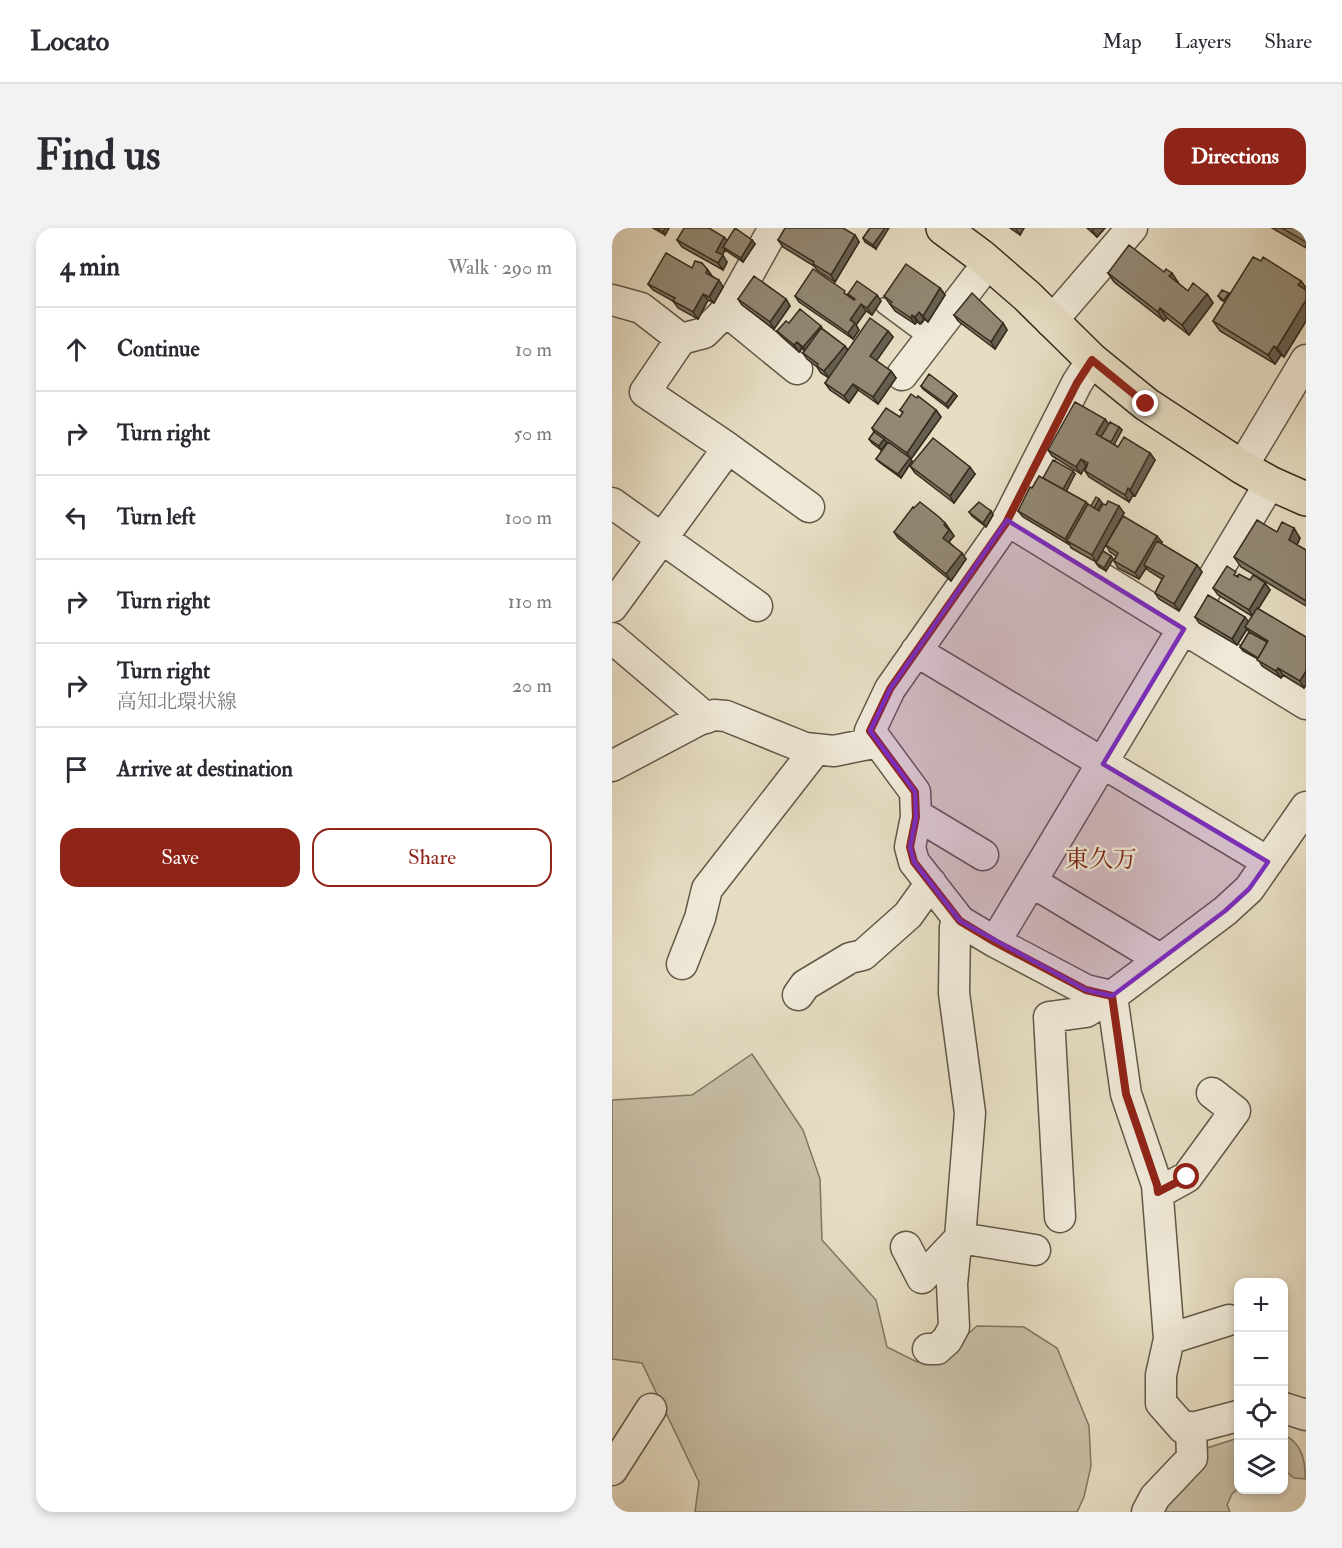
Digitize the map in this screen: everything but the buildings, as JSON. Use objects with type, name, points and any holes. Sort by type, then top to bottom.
[{"type":"main road","points":[[943,228],[1027,296],[1092,360],[1146,404],[1242,467],[1306,499]]},
{"type":"street","points":[[774,228],[734,300],[704,333],[681,339],[645,392],[728,448],[809,507]]},
{"type":"street","points":[[1052,322],[1132,228]]},
{"type":"street","points":[[902,375],[988,263]]},
{"type":"street","points":[[612,300],[641,308],[681,339]]},
{"type":"street","points":[[726,310],[797,369]]},
{"type":"street","points":[[1092,360],[1077,383],[1007,520],[890,689],[870,731],[915,792],[916,817],[910,847],[914,862],[960,921],[1086,990],[1112,996]]},
{"type":"street","points":[[1242,467],[1306,360]]},
{"type":"street","points":[[612,607],[728,448]]},
{"type":"street","points":[[995,942],[1270,483]]},
{"type":"street","points":[[612,503],[757,606]]},
{"type":"street","points":[[1007,520],[1306,704]]},
{"type":"street","points":[[612,638],[706,718]]},
{"type":"street","points":[[916,651],[1268,862]]},
{"type":"street","points":[[612,765],[714,715],[726,716],[805,748],[816,750],[834,751],[878,742]]},
{"type":"street","points":[[682,964],[700,918],[707,889],[816,750]]},
{"type":"street","points":[[1060,1217],[1049,1017],[1086,1012],[1112,996],[1225,911],[1250,890],[1306,807]]},
{"type":"street","points":[[916,817],[925,820],[983,855]]},
{"type":"street","points":[[1032,882],[1160,959]]},
{"type":"street","points":[[798,995],[805,985],[850,958],[863,955],[908,915],[931,883]]},
{"type":"street","points":[[928,1350],[937,1349],[947,1340],[954,1327],[952,1284],[955,1254],[960,1238],[970,1113],[954,993],[955,927],[960,921]]},
{"type":"street","points":[[1112,996],[1126,1094],[1158,1192],[1169,1339],[1161,1375],[1161,1403],[1183,1428],[1234,1417]]},
{"type":"street","points":[[1158,1192],[1187,1177],[1235,1111],[1212,1093]]},
{"type":"street","points":[[906,1247],[922,1278],[960,1238]]},
{"type":"street","points":[[960,1238],[1035,1250]]},
{"type":"street","points":[[1169,1339],[1229,1320]]},
{"type":"street","points":[[612,1470],[651,1409]]},
{"type":"street","points":[[1288,1409],[1306,1415]]},
{"type":"street","points":[[1147,1512],[1155,1497],[1191,1458],[1191,1427]]},
{"type":"lane","points":[[884,306],[930,340]]},
{"type":"highlighted area","points":[[1007,520],[1184,629],[1103,764],[1268,862],[1249,889],[1225,911],[1112,996],[1086,990],[960,921],[914,862],[910,847],[916,817],[915,792],[870,731],[890,689]]},
{"type":"shaded area","points":[[752,1054],[803,1130],[820,1179],[822,1240],[876,1300],[887,1347],[917,1362],[938,1360],[977,1326],[1024,1327],[1057,1348],[1089,1426],[1091,1466],[1084,1497],[1077,1512],[695,1512],[699,1482],[642,1363],[612,1359],[612,1101],[692,1095]]},
{"type":"shaded area","points":[[1288,1437],[1298,1447],[1305,1466],[1305,1479],[1294,1478],[1288,1473]]},
{"type":"shaded area","points":[[1234,1439],[1234,1492],[1227,1505],[1230,1512],[1154,1512],[1204,1449]]},
{"type":"district","name":"東久万","points":[[1101,859]]},
{"type":"route","points":[[1146,404],[1092,360],[1077,383],[1006,523],[890,689],[870,731],[915,792],[916,817],[910,847],[914,862],[960,921],[1086,990],[1112,996],[1126,1094],[1158,1192],[1187,1177]]}]
